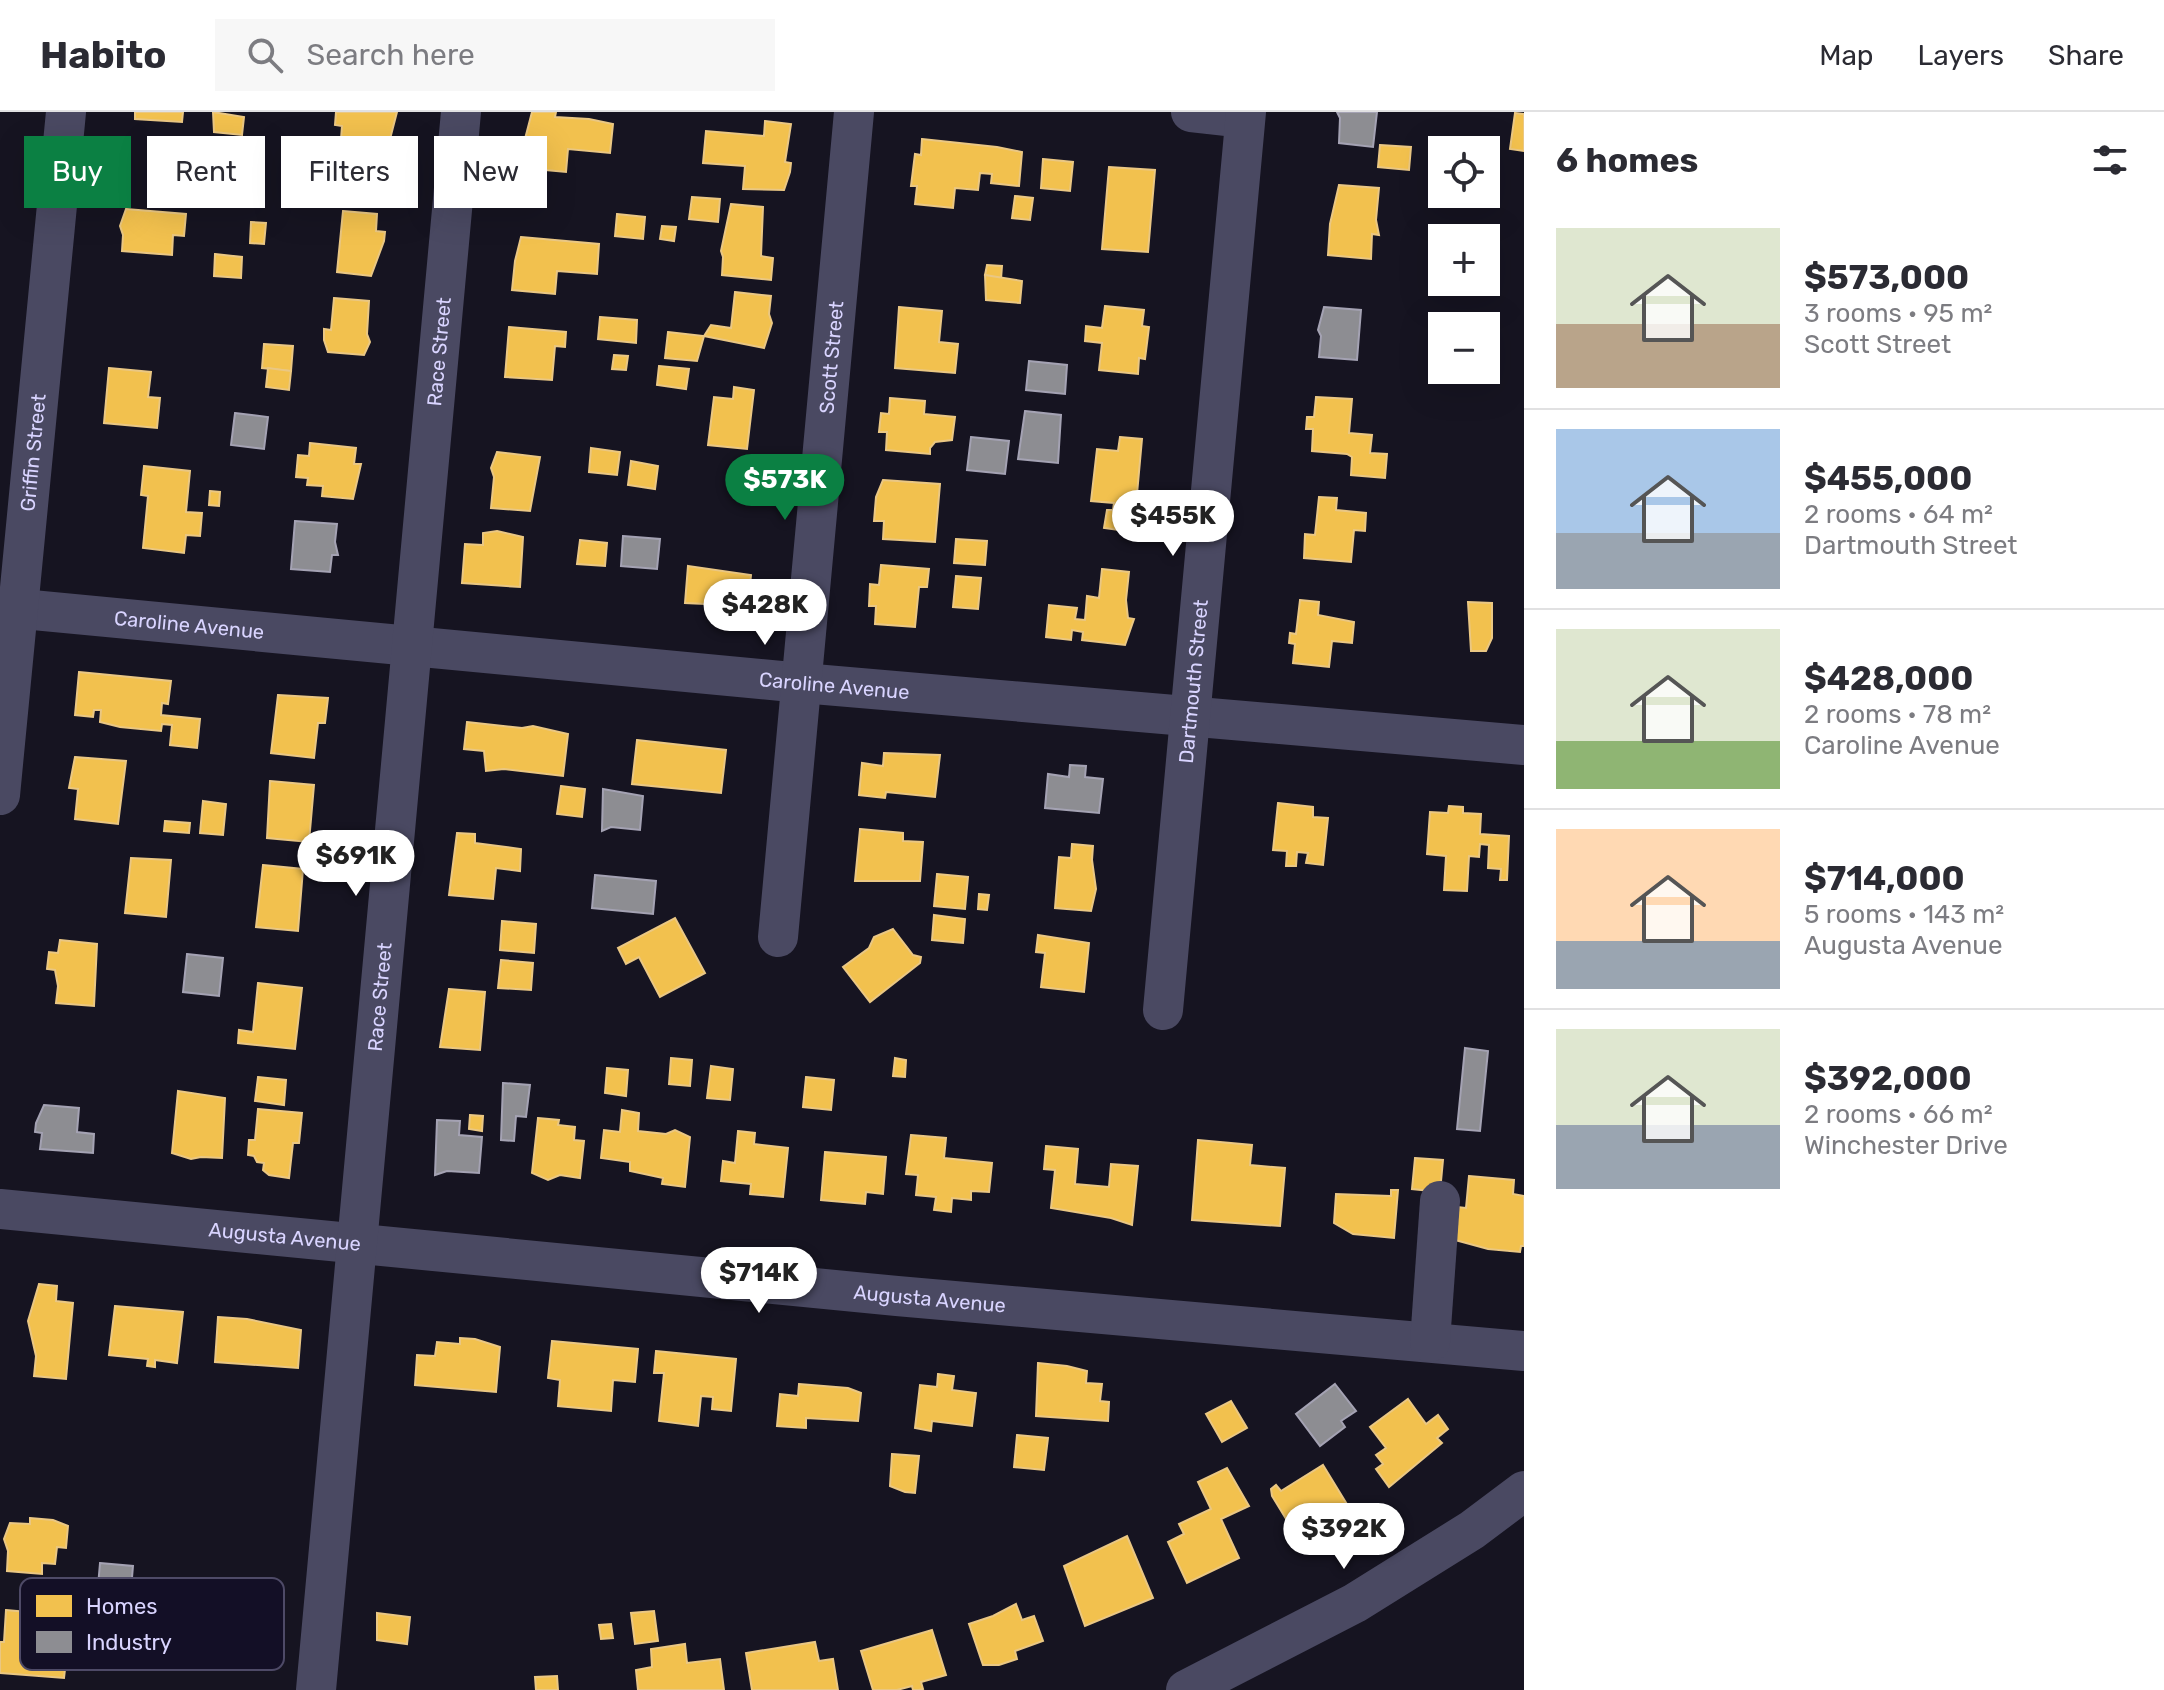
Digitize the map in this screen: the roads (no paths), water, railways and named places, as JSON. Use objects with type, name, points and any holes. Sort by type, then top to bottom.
[{"type":"street","name":"Griffin Street","points":[[0,795],[9,608],[66,112]]},
{"type":"street","name":"Race Street","points":[[316,1690],[461,112]]},
{"type":"street","name":"Scott Street","points":[[778,937],[854,112]]},
{"type":"street","points":[[1191,112],[1245,115]]},
{"type":"street","name":"Dartmouth Street","points":[[1163,1010],[1245,115]]},
{"type":"street","name":"Caroline Avenue","points":[[9,608],[802,683],[1524,745]]},
{"type":"street","points":[[1430,1342],[1440,1201]]},
{"type":"street","name":"Augusta Avenue","points":[[0,1209],[897,1296],[1524,1351]]},
{"type":"street","points":[[1186,1690],[1355,1603],[1472,1530],[1524,1491]]}]
